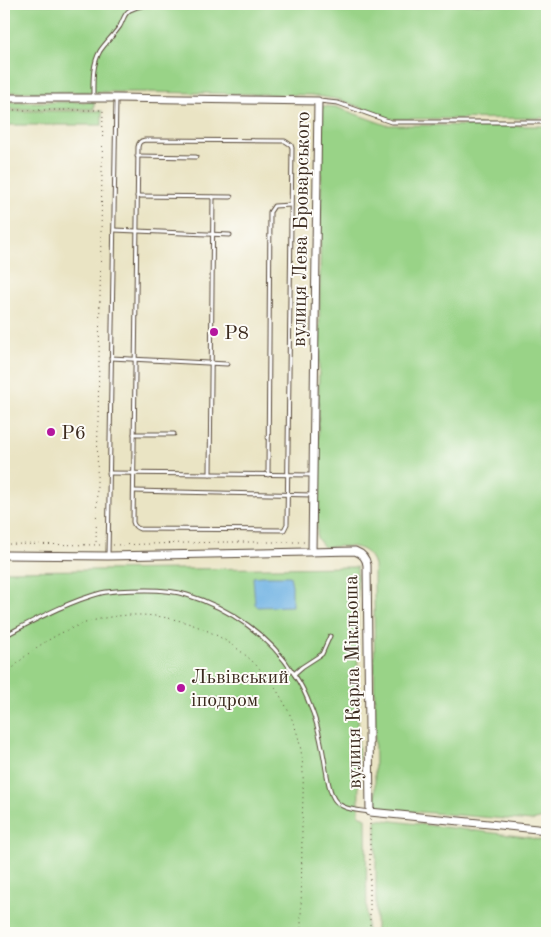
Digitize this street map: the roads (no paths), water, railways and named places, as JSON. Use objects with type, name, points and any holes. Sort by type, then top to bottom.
[{"type":"street","name":"вулиця Лева Броварського","points":[[4,98],[318,101],[312,552]]},
{"type":"street","name":"вулиця Карла Мікльоша","points":[[4,555],[108,556],[355,551],[366,559],[367,565],[370,812],[547,830]]},
{"type":"lane","points":[[93,98],[93,75],[97,58],[120,26],[127,12],[153,4],[172,4]]},
{"type":"lane","points":[[108,556],[116,98]]},
{"type":"lane","points":[[318,101],[338,103],[391,122],[547,122]]},
{"type":"lane","points":[[141,141],[285,141],[291,145],[288,475],[287,524],[284,530],[140,529],[134,526],[137,196],[138,156],[139,143],[141,141]]},
{"type":"lane","points":[[138,156],[196,157]]},
{"type":"lane","points":[[137,196],[230,198]]},
{"type":"lane","points":[[210,474],[213,197]]},
{"type":"lane","points":[[268,474],[270,212],[274,206],[291,205]]},
{"type":"lane","points":[[114,230],[230,235]]},
{"type":"lane","points":[[111,358],[227,364]]},
{"type":"lane","points":[[134,434],[174,434]]},
{"type":"lane","points":[[109,473],[313,475]]},
{"type":"lane","points":[[134,491],[313,495]]},
{"type":"lane","points":[[4,636],[75,602],[102,593],[128,590],[156,590],[185,594],[206,601],[230,613],[252,628],[273,648],[294,674],[312,709],[322,745],[330,790],[334,800],[348,808],[370,812]]},
{"type":"lane","points":[[294,674],[322,654],[330,636]]},
{"type":"water","points":[[290,576],[292,606],[258,607],[255,604],[253,577]]},
{"type":"place","name":"P8","points":[[214,332]]},
{"type":"place","name":"P6","points":[[51,432]]},
{"type":"place","name":"Львівський іподром","points":[[181,688]]}]
